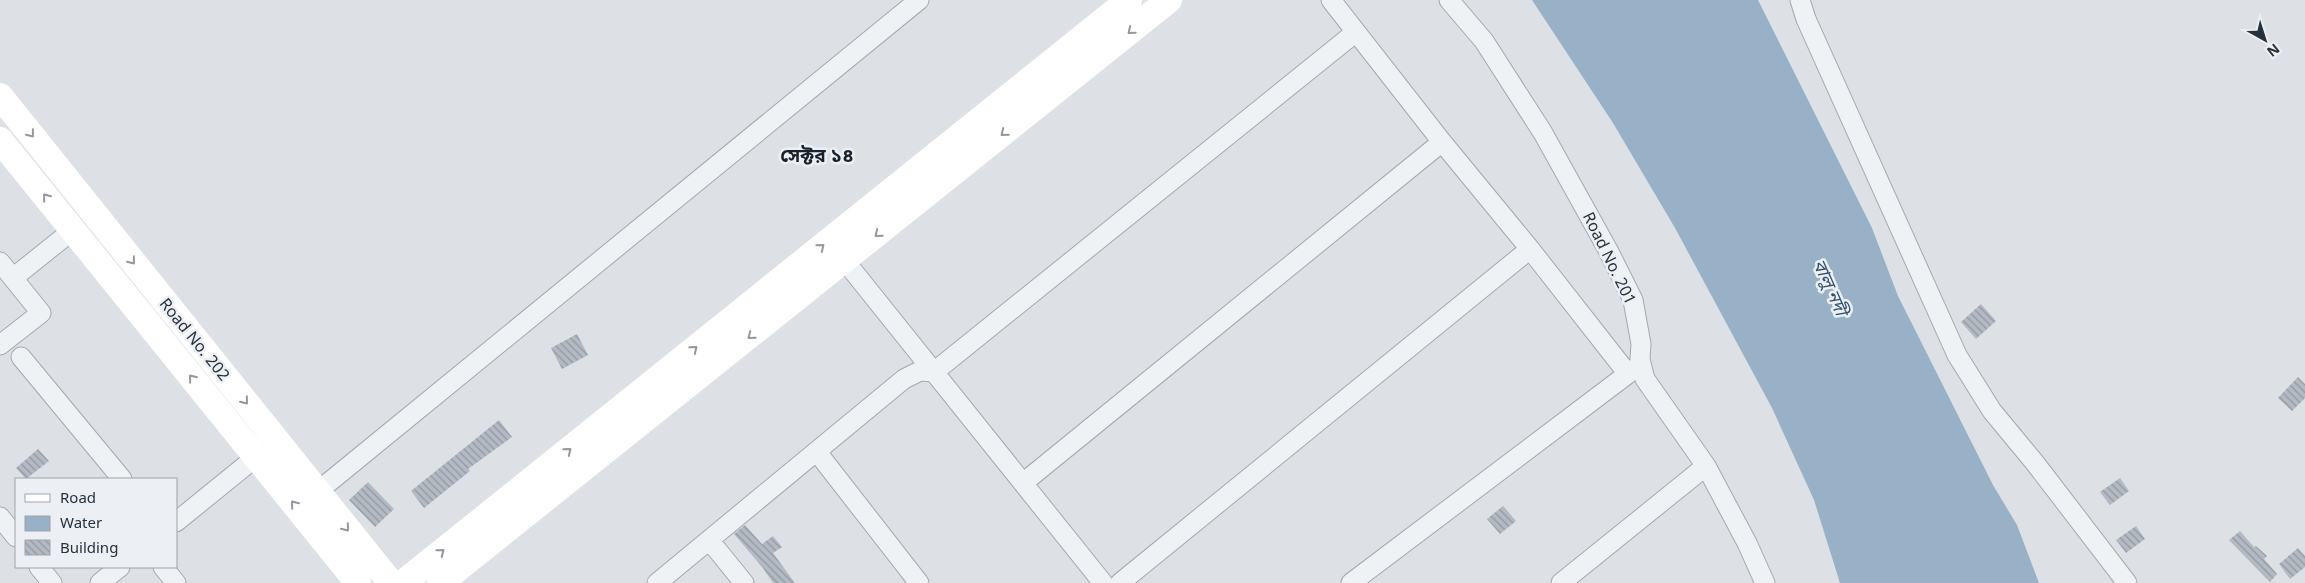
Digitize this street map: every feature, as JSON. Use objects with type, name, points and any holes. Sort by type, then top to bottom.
[{"type":"street","points":[[318,492],[919,0]]},
{"type":"street","points":[[403,583],[1129,0]]},
{"type":"street","points":[[440,583],[1169,0]]},
{"type":"street","points":[[1331,0],[1442,142],[1530,249],[1634,369],[1351,583]]},
{"type":"street","name":"Road No. 201","points":[[1449,0],[1490,49],[1543,133],[1608,250],[1633,300],[1641,344],[1634,369],[1654,393],[1706,466],[1747,543],[1765,583]]},
{"type":"street","points":[[1800,0],[1806,19],[1957,355],[1992,412],[2035,463],[2127,583]]},
{"type":"street","points":[[657,583],[904,379],[920,371],[934,372],[1356,32]]},
{"type":"street","name":"Road No. 202","points":[[0,96],[391,583]]},
{"type":"street","name":"Road No. 202","points":[[0,140],[358,583]]},
{"type":"street","points":[[1022,483],[1442,142]]},
{"type":"street","points":[[13,278],[73,230]]},
{"type":"street","points":[[1120,583],[1530,249]]},
{"type":"street","points":[[845,261],[1102,583]]},
{"type":"street","points":[[0,262],[40,313],[0,345]]},
{"type":"street","points":[[22,356],[121,478]]},
{"type":"street","points":[[178,521],[260,462],[285,451]]},
{"type":"street","points":[[817,452],[918,583]]},
{"type":"street","points":[[1562,583],[1706,466]]},
{"type":"street","points":[[0,517],[15,536]]},
{"type":"street","points":[[710,541],[744,583]]},
{"type":"street","points":[[40,568],[52,583]]},
{"type":"street","points":[[100,583],[119,568]]},
{"type":"street","points":[[163,568],[176,583]]},
{"type":"water","name":"বালু নদী","points":[[1532,0],[1758,0],[1872,228],[1898,296],[1993,485],[2017,525],[2039,583],[1840,583],[1814,500],[1772,408],[1675,228],[1613,123]]},
{"type":"building","points":[[1981,304],[1996,321],[1976,339],[1961,322]]},
{"type":"building","points":[[577,334],[588,355],[562,369],[551,348]]},
{"type":"building","points":[[2298,377],[2305,384],[2305,398],[2292,411],[2278,398]]},
{"type":"building","points":[[499,420],[512,437],[468,469],[470,471],[424,508],[411,491]]},
{"type":"building","points":[[38,449],[49,461],[27,478],[16,468]]},
{"type":"building","points":[[2120,478],[2129,491],[2110,505],[2100,492]]},
{"type":"building","points":[[368,482],[394,509],[375,527],[349,500]]},
{"type":"building","points":[[1503,506],[1516,521],[1500,534],[1487,519]]},
{"type":"building","points":[[745,525],[762,544],[773,536],[782,547],[773,553],[795,583],[773,583],[763,568],[734,534]]},
{"type":"building","points":[[2136,526],[2145,539],[2126,553],[2116,540]]},
{"type":"building","points":[[2240,531],[2254,547],[2256,546],[2267,556],[2264,559],[2277,574],[2270,582],[2229,540]]},
{"type":"building","points":[[2298,548],[2305,556],[2305,567],[2290,579],[2279,564]]},
{"type":"district","name":"সেক্টর ১৪","points":[[817,155]]}]
